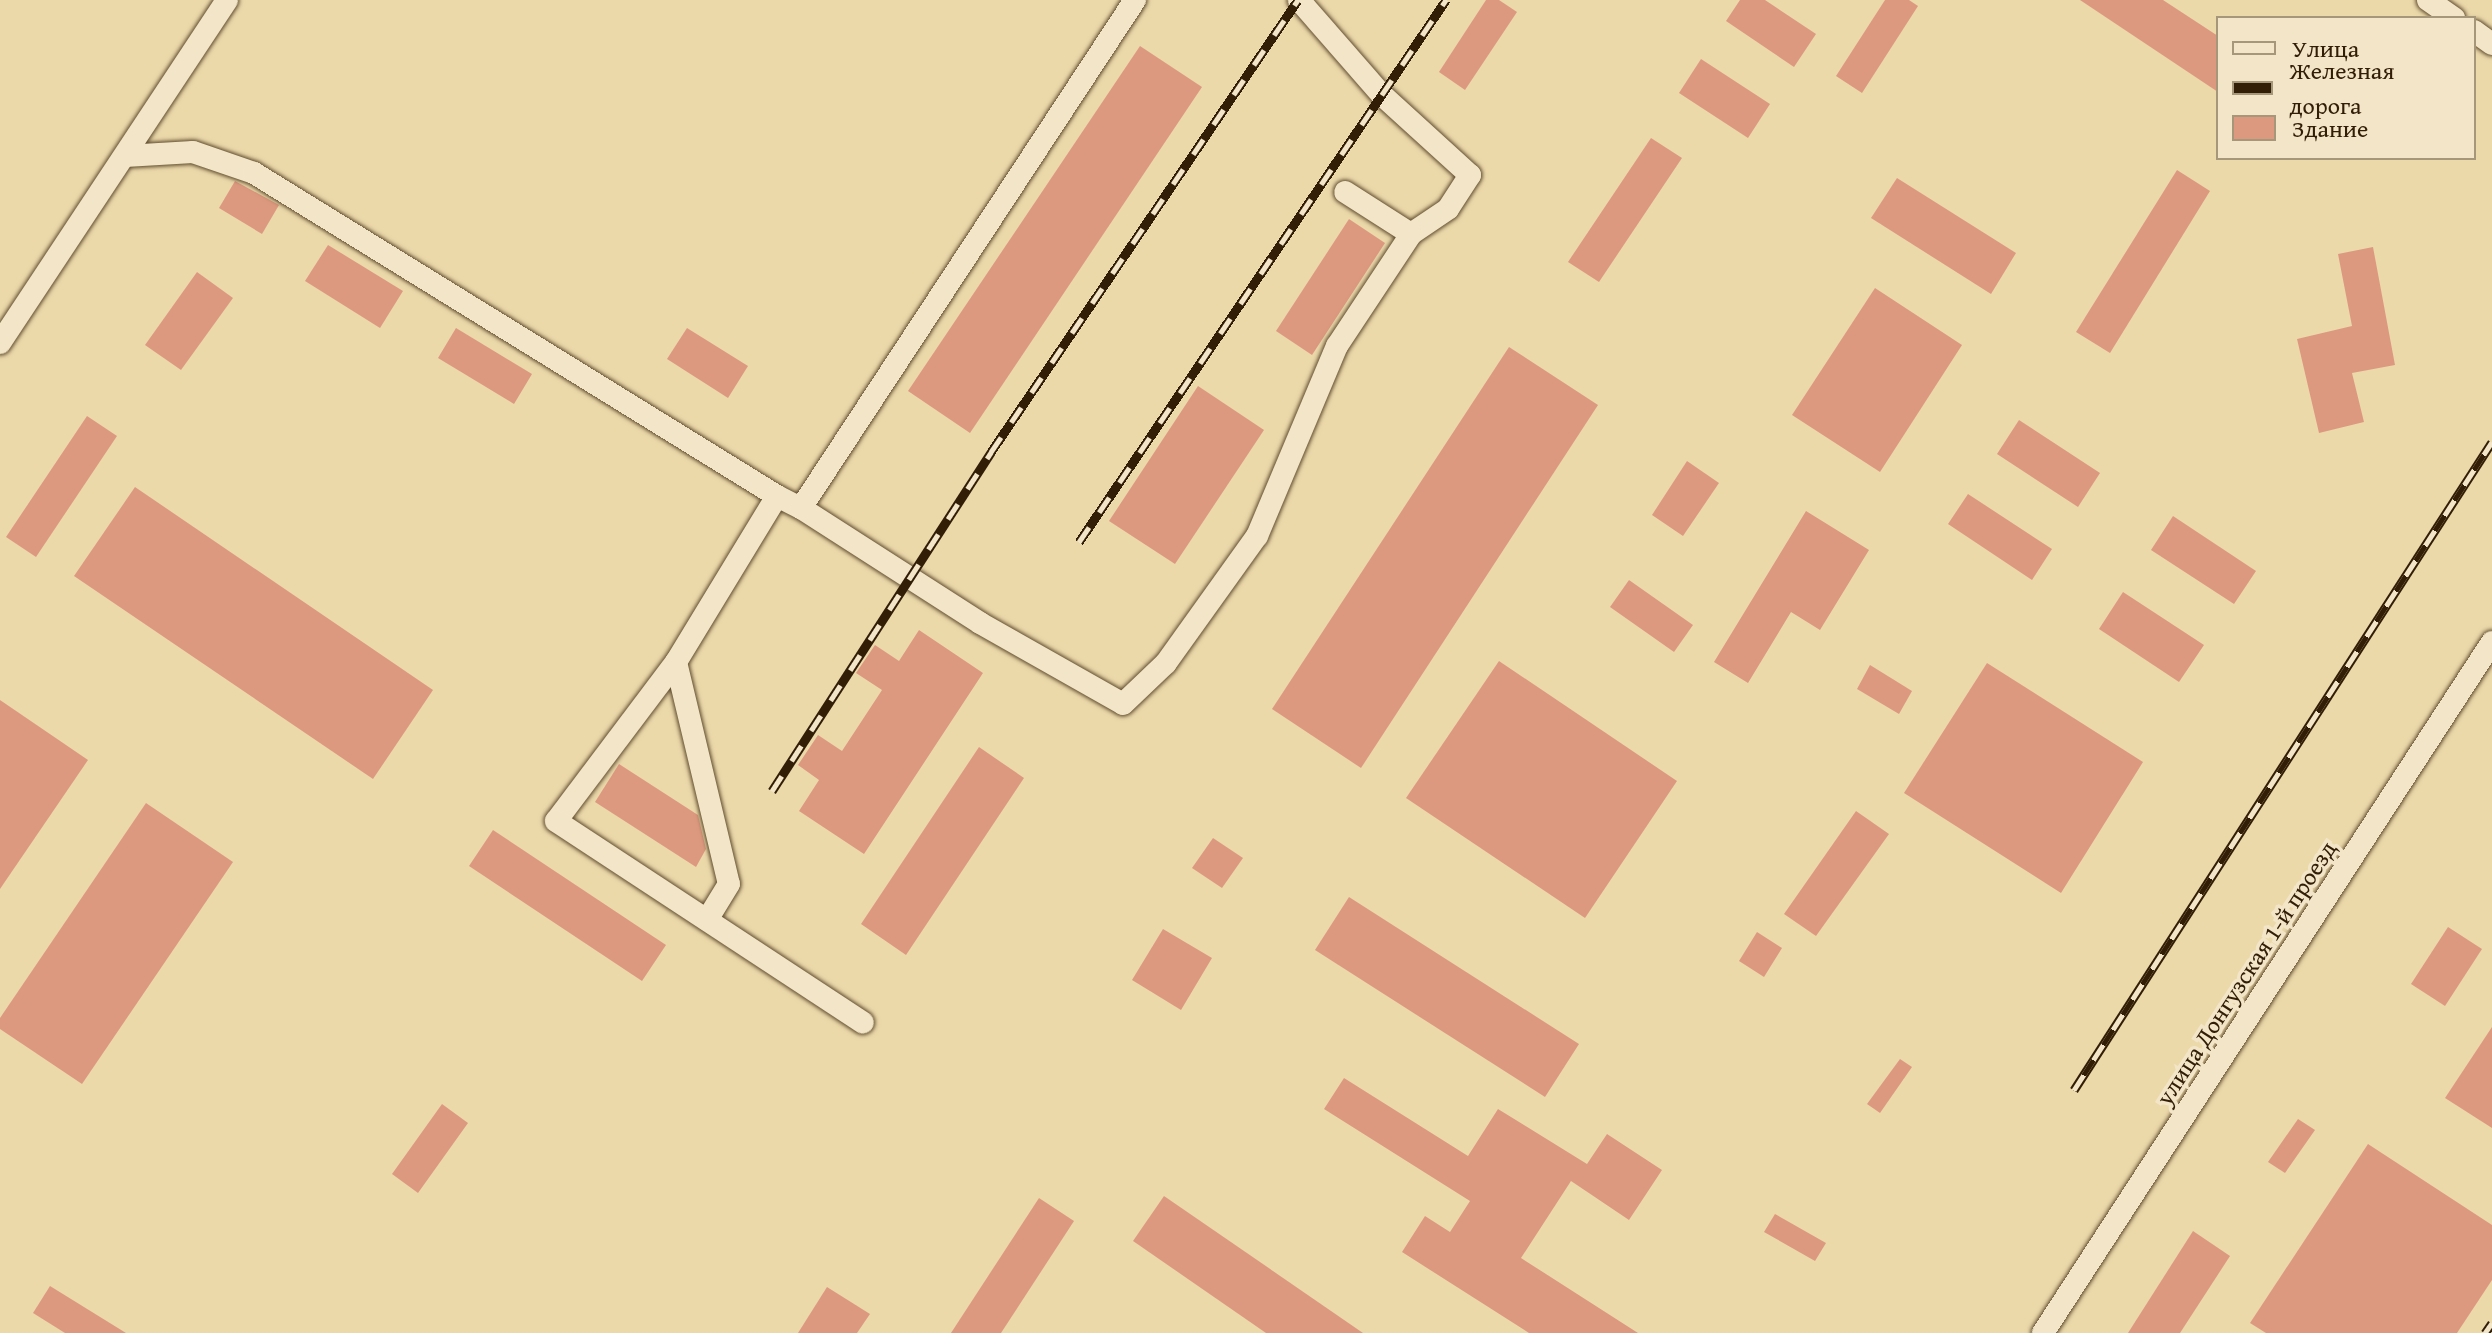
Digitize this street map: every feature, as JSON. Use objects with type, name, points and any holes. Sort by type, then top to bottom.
[{"type":"street","points":[[0,343],[227,0]]},
{"type":"street","points":[[801,508],[1135,0]]},
{"type":"street","points":[[125,156],[193,152],[254,173],[801,508],[980,623],[1123,704],[1166,663],[1257,536],[1337,346],[1411,234],[1448,209],[1470,175],[1382,95],[1299,0]]},
{"type":"street","points":[[2428,0],[2451,16]]},
{"type":"street","points":[[1345,192],[1411,234]]},
{"type":"street","points":[[777,496],[676,662],[556,821],[863,1023]]},
{"type":"street","name":"улица Донгузская 1-й проезд","points":[[2043,1333],[2492,642]]},
{"type":"street","points":[[676,662],[729,884],[707,920]]},
{"type":"building","points":[[1486,0],[1499,0],[1517,12],[1465,90],[1439,72]]},
{"type":"building","points":[[1740,0],[1765,0],[1816,34],[1794,67],[1726,21]]},
{"type":"building","points":[[1885,0],[1909,0],[1918,6],[1862,93],[1836,76]]},
{"type":"building","points":[[2080,0],[2163,0],[2216,35],[2216,91]]},
{"type":"building","points":[[1140,46],[1202,87],[970,433],[908,391]]},
{"type":"building","points":[[1701,59],[1770,104],[1748,138],[1679,93]]},
{"type":"building","points":[[1651,138],[1682,158],[1599,282],[1568,262]]},
{"type":"building","points":[[2177,170],[2210,191],[2110,353],[2076,332]]},
{"type":"building","points":[[1897,178],[2016,253],[1991,294],[1871,218]]},
{"type":"building","points":[[235,181],[279,205],[262,234],[219,208]]},
{"type":"building","points":[[1349,219],[1385,243],[1312,355],[1276,331]]},
{"type":"building","points":[[328,245],[403,291],[380,328],[305,281]]},
{"type":"building","points":[[2373,247],[2395,365],[2352,373],[2364,422],[2319,433],[2297,339],[2352,326],[2338,254]]},
{"type":"building","points":[[197,272],[233,298],[181,370],[145,345]]},
{"type":"building","points":[[1875,288],[1962,345],[1880,472],[1792,415]]},
{"type":"building","points":[[456,328],[532,374],[514,404],[438,358]]},
{"type":"building","points":[[687,328],[748,366],[728,398],[667,359]]},
{"type":"building","points":[[1509,347],[1598,405],[1361,768],[1272,709]]},
{"type":"building","points":[[1198,386],[1264,430],[1175,564],[1109,521]]},
{"type":"building","points":[[87,416],[117,436],[36,557],[6,537]]},
{"type":"building","points":[[2019,420],[2100,473],[2078,507],[1997,454]]},
{"type":"building","points":[[1687,461],[1719,483],[1683,536],[1652,515]]},
{"type":"building","points":[[135,487],[433,690],[373,779],[74,576]]},
{"type":"building","points":[[1968,494],[2052,549],[2032,580],[1948,524]]},
{"type":"building","points":[[1806,511],[1869,550],[1820,630],[1791,612],[1748,683],[1714,662]]},
{"type":"building","points":[[2173,516],[2256,571],[2234,604],[2151,550]]},
{"type":"building","points":[[1629,580],[1693,625],[1674,652],[1610,607]]},
{"type":"building","points":[[2123,592],[2204,645],[2179,682],[2099,629]]},
{"type":"building","points":[[919,630],[983,673],[864,854],[799,811],[819,780],[798,765],[818,735],[842,751],[882,690],[856,673],[875,645],[899,661]]},
{"type":"building","points":[[1499,661],[1677,781],[1585,918],[1406,798]]},
{"type":"building","points":[[1987,663],[2143,762],[2061,893],[1904,793]]},
{"type":"building","points":[[1870,665],[1912,691],[1899,714],[1857,689]]},
{"type":"building","points":[[0,700],[88,760],[0,889]]},
{"type":"building","points":[[979,747],[1024,778],[906,955],[861,924]]},
{"type":"building","points":[[619,764],[698,815],[706,849],[696,867],[595,802]]},
{"type":"building","points":[[146,803],[233,862],[82,1084],[0,1029],[0,1018]]},
{"type":"building","points":[[1856,811],[1889,834],[1816,936],[1784,914]]},
{"type":"building","points":[[493,830],[666,945],[642,981],[469,866]]},
{"type":"building","points":[[1213,838],[1243,858],[1222,888],[1192,868]]},
{"type":"building","points":[[1349,897],[1579,1044],[1545,1097],[1315,950]]},
{"type":"building","points":[[2448,927],[2482,949],[2445,1006],[2411,984]]},
{"type":"building","points":[[1163,929],[1212,958],[1181,1010],[1132,980]]},
{"type":"building","points":[[1757,932],[1782,948],[1764,977],[1739,961]]},
{"type":"building","points":[[2492,1027],[2492,1128],[2445,1098]]},
{"type":"building","points":[[1900,1059],[1912,1067],[1880,1113],[1867,1104]]},
{"type":"building","points":[[1344,1078],[1468,1156],[1498,1109],[1587,1164],[1607,1134],[1662,1170],[1629,1220],[1571,1181],[1521,1258],[1638,1333],[1529,1333],[1402,1252],[1425,1216],[1450,1232],[1470,1201],[1324,1109]]},
{"type":"building","points":[[442,1104],[468,1123],[418,1193],[392,1174]]},
{"type":"building","points":[[2298,1119],[2315,1130],[2285,1173],[2268,1162]]},
{"type":"building","points":[[2368,1144],[2492,1225],[2492,1280],[2457,1333],[2266,1333],[2250,1323]]},
{"type":"building","points":[[1164,1196],[1363,1333],[1266,1333],[1133,1241]]},
{"type":"building","points":[[1039,1198],[1074,1221],[1001,1333],[951,1333]]},
{"type":"building","points":[[1775,1214],[1826,1243],[1815,1261],[1764,1232]]},
{"type":"building","points":[[2193,1231],[2230,1256],[2180,1333],[2128,1333]]},
{"type":"building","points":[[50,1286],[126,1333],[65,1333],[33,1313]]},
{"type":"building","points":[[827,1287],[870,1314],[857,1333],[798,1333]]},
{"type":"railway","points":[[772,791],[991,452],[1298,0]]},
{"type":"railway","points":[[1079,542],[1446,0]]},
{"type":"railway","points":[[2074,1090],[2492,442]]},
{"type":"railway","points":[[2485,1333],[2492,1323]]}]
